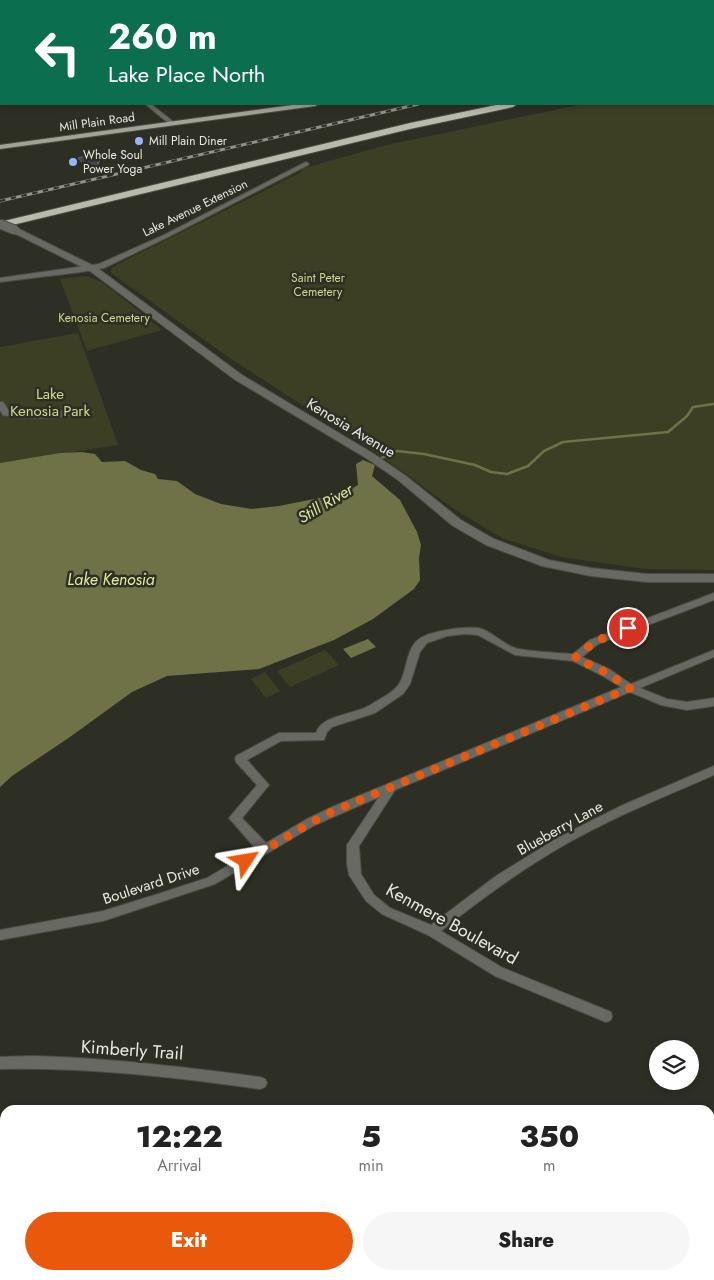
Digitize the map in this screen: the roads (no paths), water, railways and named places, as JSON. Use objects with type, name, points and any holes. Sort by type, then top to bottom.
[{"type":"highway","points":[[0,216],[470,105]]},
{"type":"highway","points":[[0,224],[400,128],[508,105]]},
{"type":"main road","name":"Mill Plain Road","points":[[1,146],[308,105]]},
{"type":"street","points":[[149,105],[173,124]]},
{"type":"street","name":"Lake Avenue Extension","points":[[0,280],[93,268],[166,236],[306,164]]},
{"type":"street","name":"Kenosia Avenue","points":[[0,224],[93,268],[238,377],[386,466],[457,523],[490,542],[527,557],[567,568],[609,575],[647,578],[714,578]]},
{"type":"street","points":[[0,404],[6,413],[15,416],[38,417],[76,410]]},
{"type":"street","points":[[575,658],[594,642],[714,596]]},
{"type":"street","points":[[264,849],[235,818],[263,785],[240,760],[279,738],[320,737],[322,730],[328,724],[371,710],[389,699],[405,684],[413,654],[423,641],[446,633],[480,632],[515,652],[575,658],[605,672],[630,688],[665,702],[687,706],[714,702]]},
{"type":"street","name":"Boulevard Drive","points":[[0,935],[88,919],[159,900],[210,881],[312,822],[714,653]]},
{"type":"street","name":"Blueberry Lane","points":[[432,931],[478,896],[542,852],[595,823],[714,770]]},
{"type":"street","name":"Kenmere Boulevard","points":[[390,789],[353,845],[352,864],[355,875],[363,890],[377,905],[432,931],[499,972],[606,1016]]},
{"type":"street","name":"Kimberly Trail","points":[[0,1063],[107,1065],[176,1071],[260,1083]]},
{"type":"water","name":"Lake Kenosia","points":[[82,452],[95,454],[102,462],[125,461],[141,470],[155,474],[158,479],[177,481],[195,494],[221,504],[252,509],[279,506],[344,493],[358,485],[356,464],[363,460],[375,465],[372,476],[400,500],[417,532],[421,545],[419,558],[420,580],[414,589],[373,619],[334,640],[259,669],[167,676],[132,692],[12,776],[0,787],[0,463],[60,453]]},
{"type":"water","points":[[368,639],[376,647],[351,658],[343,649]]},
{"type":"waterway","name":"Still River","points":[[377,460],[397,451],[424,454],[475,465],[491,472],[507,474],[528,466],[544,451],[563,442],[668,432],[687,416],[693,407],[714,404]]},
{"type":"railway","points":[[0,201],[415,105]]},
{"type":"place","name":"Mill Plain Diner","points":[[139,141]]},
{"type":"place","name":"Whole Soul Power Yoga","points":[[73,162]]},
{"type":"park label","name":"Saint Peter Cemetery","points":[[318,285]]},
{"type":"park label","name":"Kenosia Cemetery","points":[[104,318]]},
{"type":"park label","name":"Lake Kenosia Park","points":[[50,402]]}]
